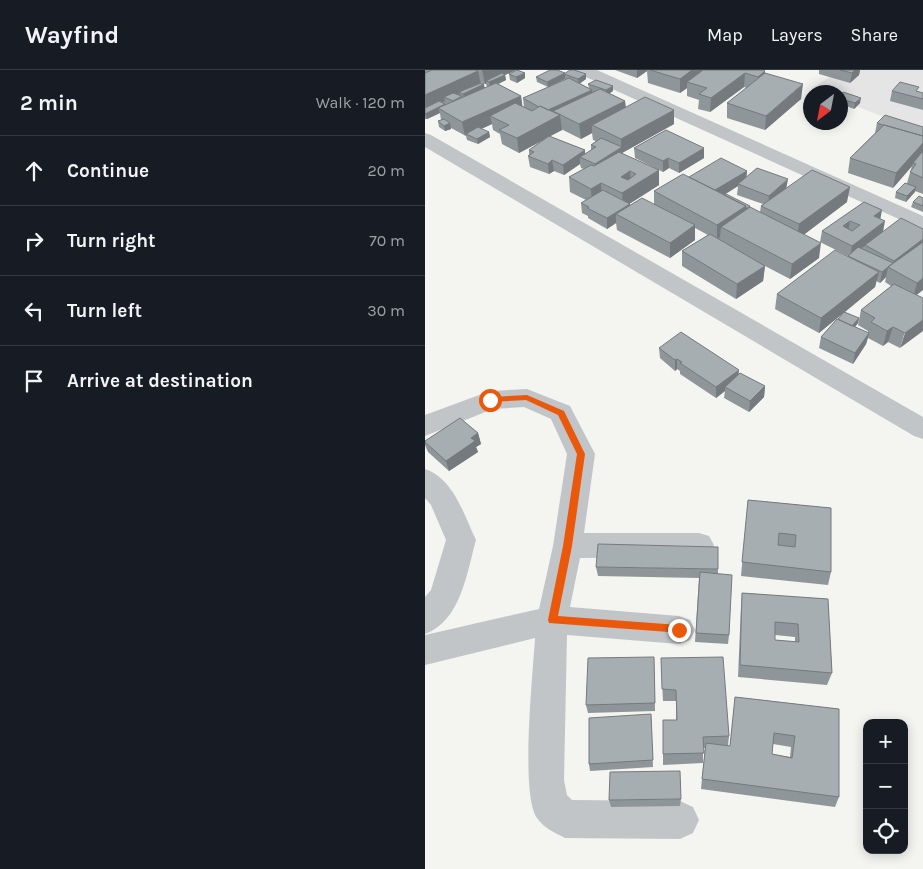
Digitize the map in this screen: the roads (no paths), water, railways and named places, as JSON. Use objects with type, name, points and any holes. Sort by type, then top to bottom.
[{"type":"street","points":[[583,70],[923,224]]},
{"type":"street","points":[[425,139],[923,429]]},
{"type":"street","points":[[425,426],[490,400],[527,398],[561,413],[581,454],[567,546],[552,620],[546,780],[550,805],[565,819],[680,820]]},
{"type":"street","points":[[425,480],[442,498],[461,540],[445,597],[425,620]]},
{"type":"street","points":[[567,546],[699,545]]},
{"type":"street","points":[[425,650],[552,620],[679,630]]}]
